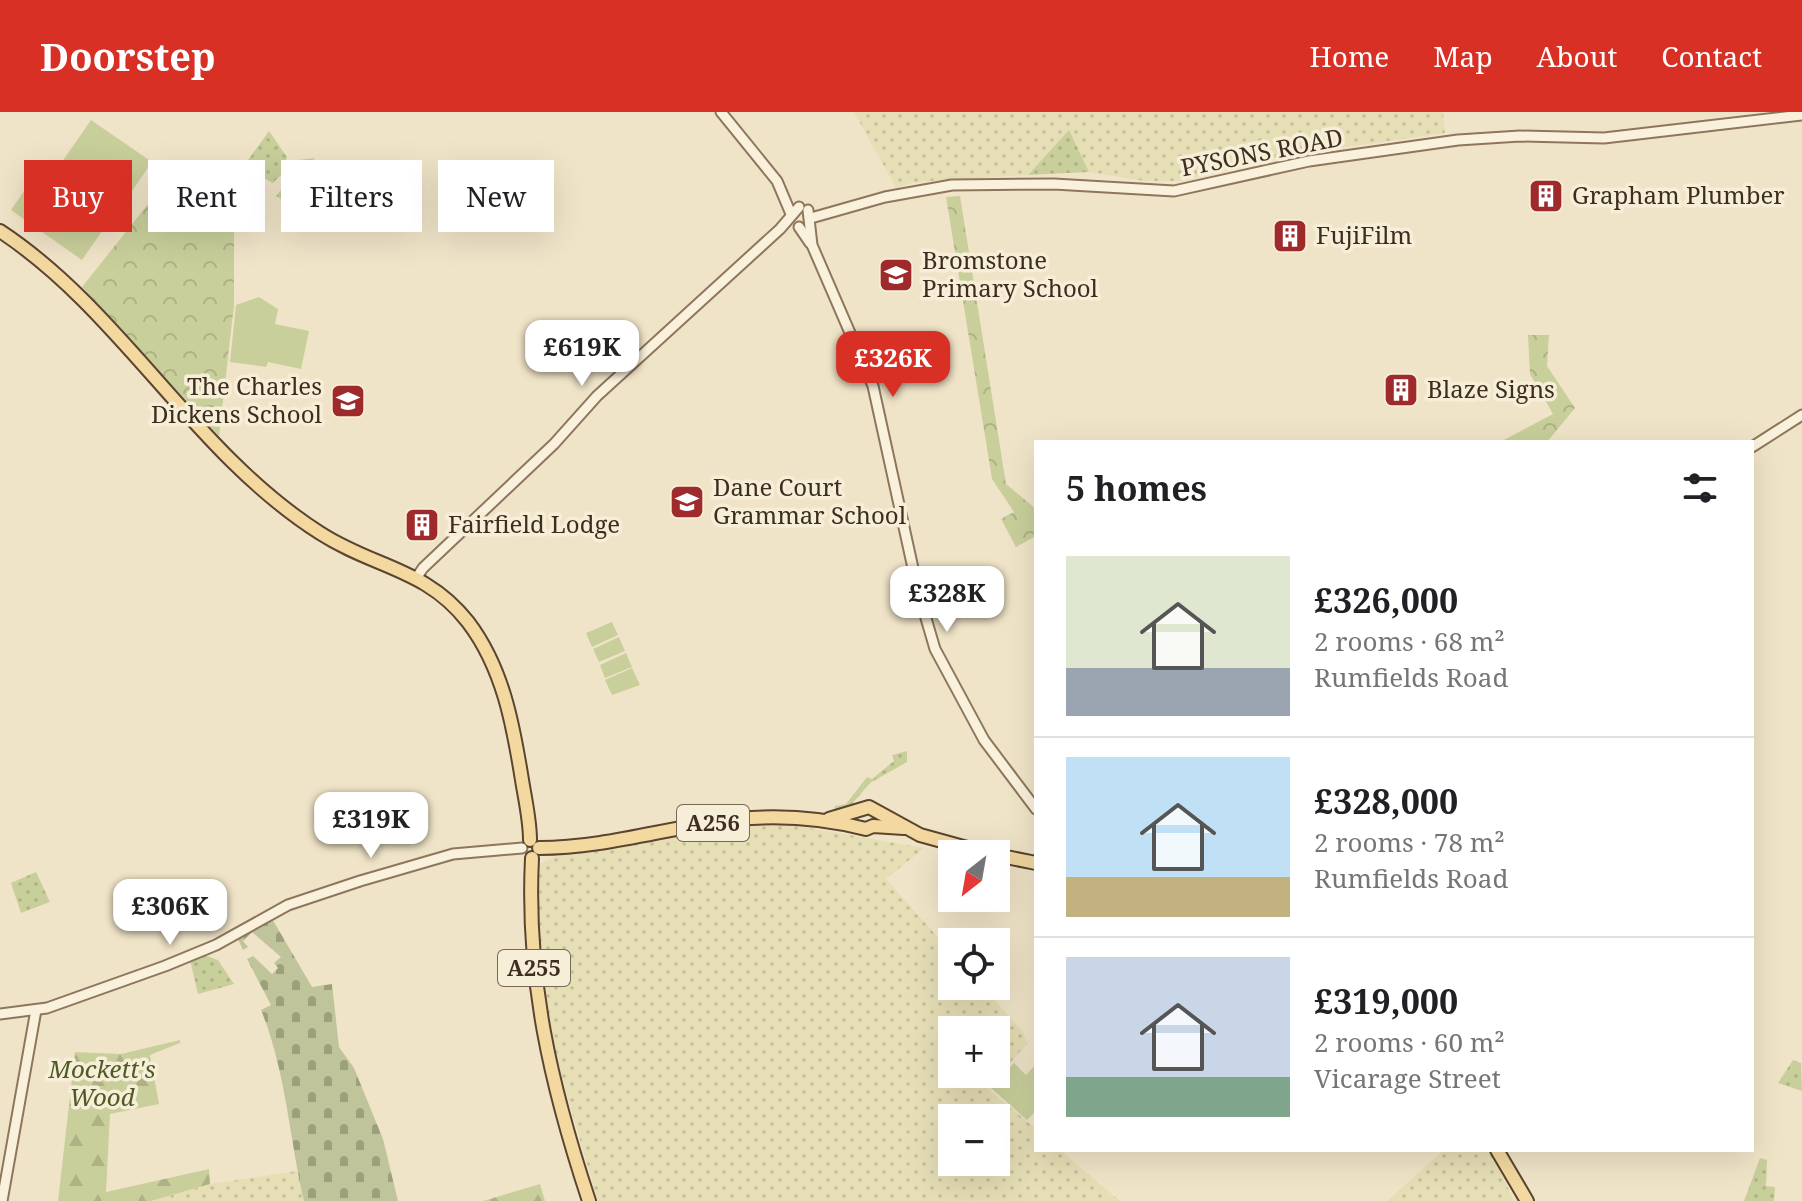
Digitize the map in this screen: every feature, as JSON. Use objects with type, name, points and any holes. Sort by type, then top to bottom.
[{"type":"main road","name":"A255","points":[[0,231],[63,282],[220,450],[263,489],[342,546],[417,577],[438,590],[458,610],[494,668],[513,725],[531,849],[534,981],[541,1031],[556,1100],[589,1201]]},
{"type":"main road","points":[[874,819],[859,827],[856,813],[866,807],[874,819],[938,842]]},
{"type":"main road","name":"A256","points":[[818,820],[856,813]]},
{"type":"main road","name":"A256","points":[[531,849],[599,843],[738,819],[818,820],[859,827]]},
{"type":"main road","points":[[1010,858],[1034,863]]},
{"type":"main road","points":[[1498,1152],[1529,1198]]},
{"type":"street","points":[[721,112],[786,196],[807,214],[812,245]]},
{"type":"street","name":"PYSONS ROAD","points":[[807,214],[952,185],[1054,184],[1174,191],[1309,161],[1458,140],[1520,136],[1604,138],[1802,115]]},
{"type":"street","points":[[786,196],[794,221],[812,245],[873,386],[918,591],[935,649],[984,740],[1034,806]]},
{"type":"street","points":[[417,577],[554,444],[597,396],[780,229],[807,214]]},
{"type":"street","points":[[794,221],[807,214]]},
{"type":"street","points":[[1754,446],[1802,415]]},
{"type":"street","points":[[0,1014],[36,1010],[177,961],[216,945],[296,902],[410,865],[472,851],[531,849]]},
{"type":"street","points":[[2,1201],[36,1010]]},
{"type":"shaded area","points":[[854,112],[1443,112],[1445,133],[1287,155],[1180,181],[1145,181],[1089,172],[1069,131],[1028,175],[914,182],[896,188]]},
{"type":"shaded area","points":[[775,822],[924,848],[886,879],[938,937],[938,1000],[994,1000],[1009,1016],[938,1016],[938,1088],[987,1088],[1006,1104],[938,1104],[938,1176],[1010,1176],[1010,1107],[1034,1127],[1034,1152],[1062,1152],[1120,1201],[598,1201],[553,1048],[541,975],[537,865],[553,857],[739,824]]},
{"type":"shaded area","points":[[1010,1017],[1023,1032],[1027,1044],[1010,1063]]},
{"type":"shaded area","points":[[1442,1152],[1491,1152],[1514,1201],[1387,1201]]},
{"type":"shaded area","points":[[297,1171],[304,1201],[151,1201],[210,1184]]},
{"type":"green space","points":[[91,120],[149,160],[148,168],[132,191],[132,160],[63,160]]},
{"type":"green space","points":[[1069,130],[1089,172],[1028,175]]},
{"type":"green space","points":[[269,131],[287,157],[281,160],[281,175],[273,183],[265,179],[265,160],[248,160]]},
{"type":"green space","points":[[24,191],[24,219],[11,210]]},
{"type":"green space","points":[[960,196],[1006,484],[1034,507],[1034,537],[1016,547],[1001,519],[1014,512],[992,479],[946,197]]},
{"type":"green space","points":[[148,204],[148,232],[234,232],[234,305],[219,436],[82,287],[126,232],[132,232],[132,224]]},
{"type":"green space","points":[[42,232],[101,232],[82,260]]},
{"type":"green space","points":[[259,297],[278,309],[275,324],[309,331],[301,369],[268,362],[266,367],[230,362],[236,305]]},
{"type":"green space","points":[[1528,335],[1549,335],[1547,366],[1575,408],[1549,440],[1504,440],[1553,414],[1530,374]]},
{"type":"green space","points":[[612,622],[618,635],[592,647],[586,633]]},
{"type":"green space","points":[[619,637],[625,651],[599,662],[593,649]]},
{"type":"green space","points":[[626,653],[632,667],[605,678],[600,665]]},
{"type":"green space","points":[[632,668],[640,685],[612,695],[605,680]]},
{"type":"green space","points":[[907,751],[907,762],[870,783],[846,811],[834,812],[835,806],[846,804],[867,777],[872,779],[894,761],[892,755]]},
{"type":"green space","points":[[36,872],[50,902],[21,913],[11,883]]},
{"type":"green space","points":[[271,917],[312,987],[332,984],[339,1047],[354,1068],[383,1139],[398,1201],[304,1201],[282,1080],[261,1010],[271,1005],[247,959],[253,956],[272,974],[278,968],[274,963],[281,957],[252,932],[243,941],[248,947],[243,950],[237,937]]},
{"type":"green space","points":[[204,955],[218,960],[234,984],[198,994],[190,960]]},
{"type":"green space","name":"Mockett's Wood","points":[[180,1040],[180,1043],[150,1055],[159,1104],[110,1114],[106,1192],[209,1169],[210,1184],[151,1201],[58,1201],[75,1052],[121,1054]]},
{"type":"green space","points":[[1793,1060],[1801,1063],[1802,1091],[1778,1083]]},
{"type":"green space","points":[[1014,1063],[1026,1075],[1034,1066],[1034,1113],[1027,1120],[991,1088],[1010,1088],[1010,1067]]},
{"type":"green space","points":[[1760,1158],[1767,1160],[1766,1186],[1775,1187],[1774,1201],[1744,1201]]},
{"type":"green space","points":[[540,1184],[545,1201],[483,1201]]},
{"type":"place","name":"Grapham Plumber","points":[[1546,196]]},
{"type":"place","name":"FujiFilm","points":[[1290,236]]},
{"type":"place","name":"Bromstone Primary School","points":[[896,275]]},
{"type":"place","name":"Blaze Signs","points":[[1401,390]]},
{"type":"place","name":"The Charles Dickens School","points":[[348,401]]},
{"type":"place","name":"Dane Court Grammar School","points":[[687,502]]},
{"type":"place","name":"Fairfield Lodge","points":[[422,525]]}]
